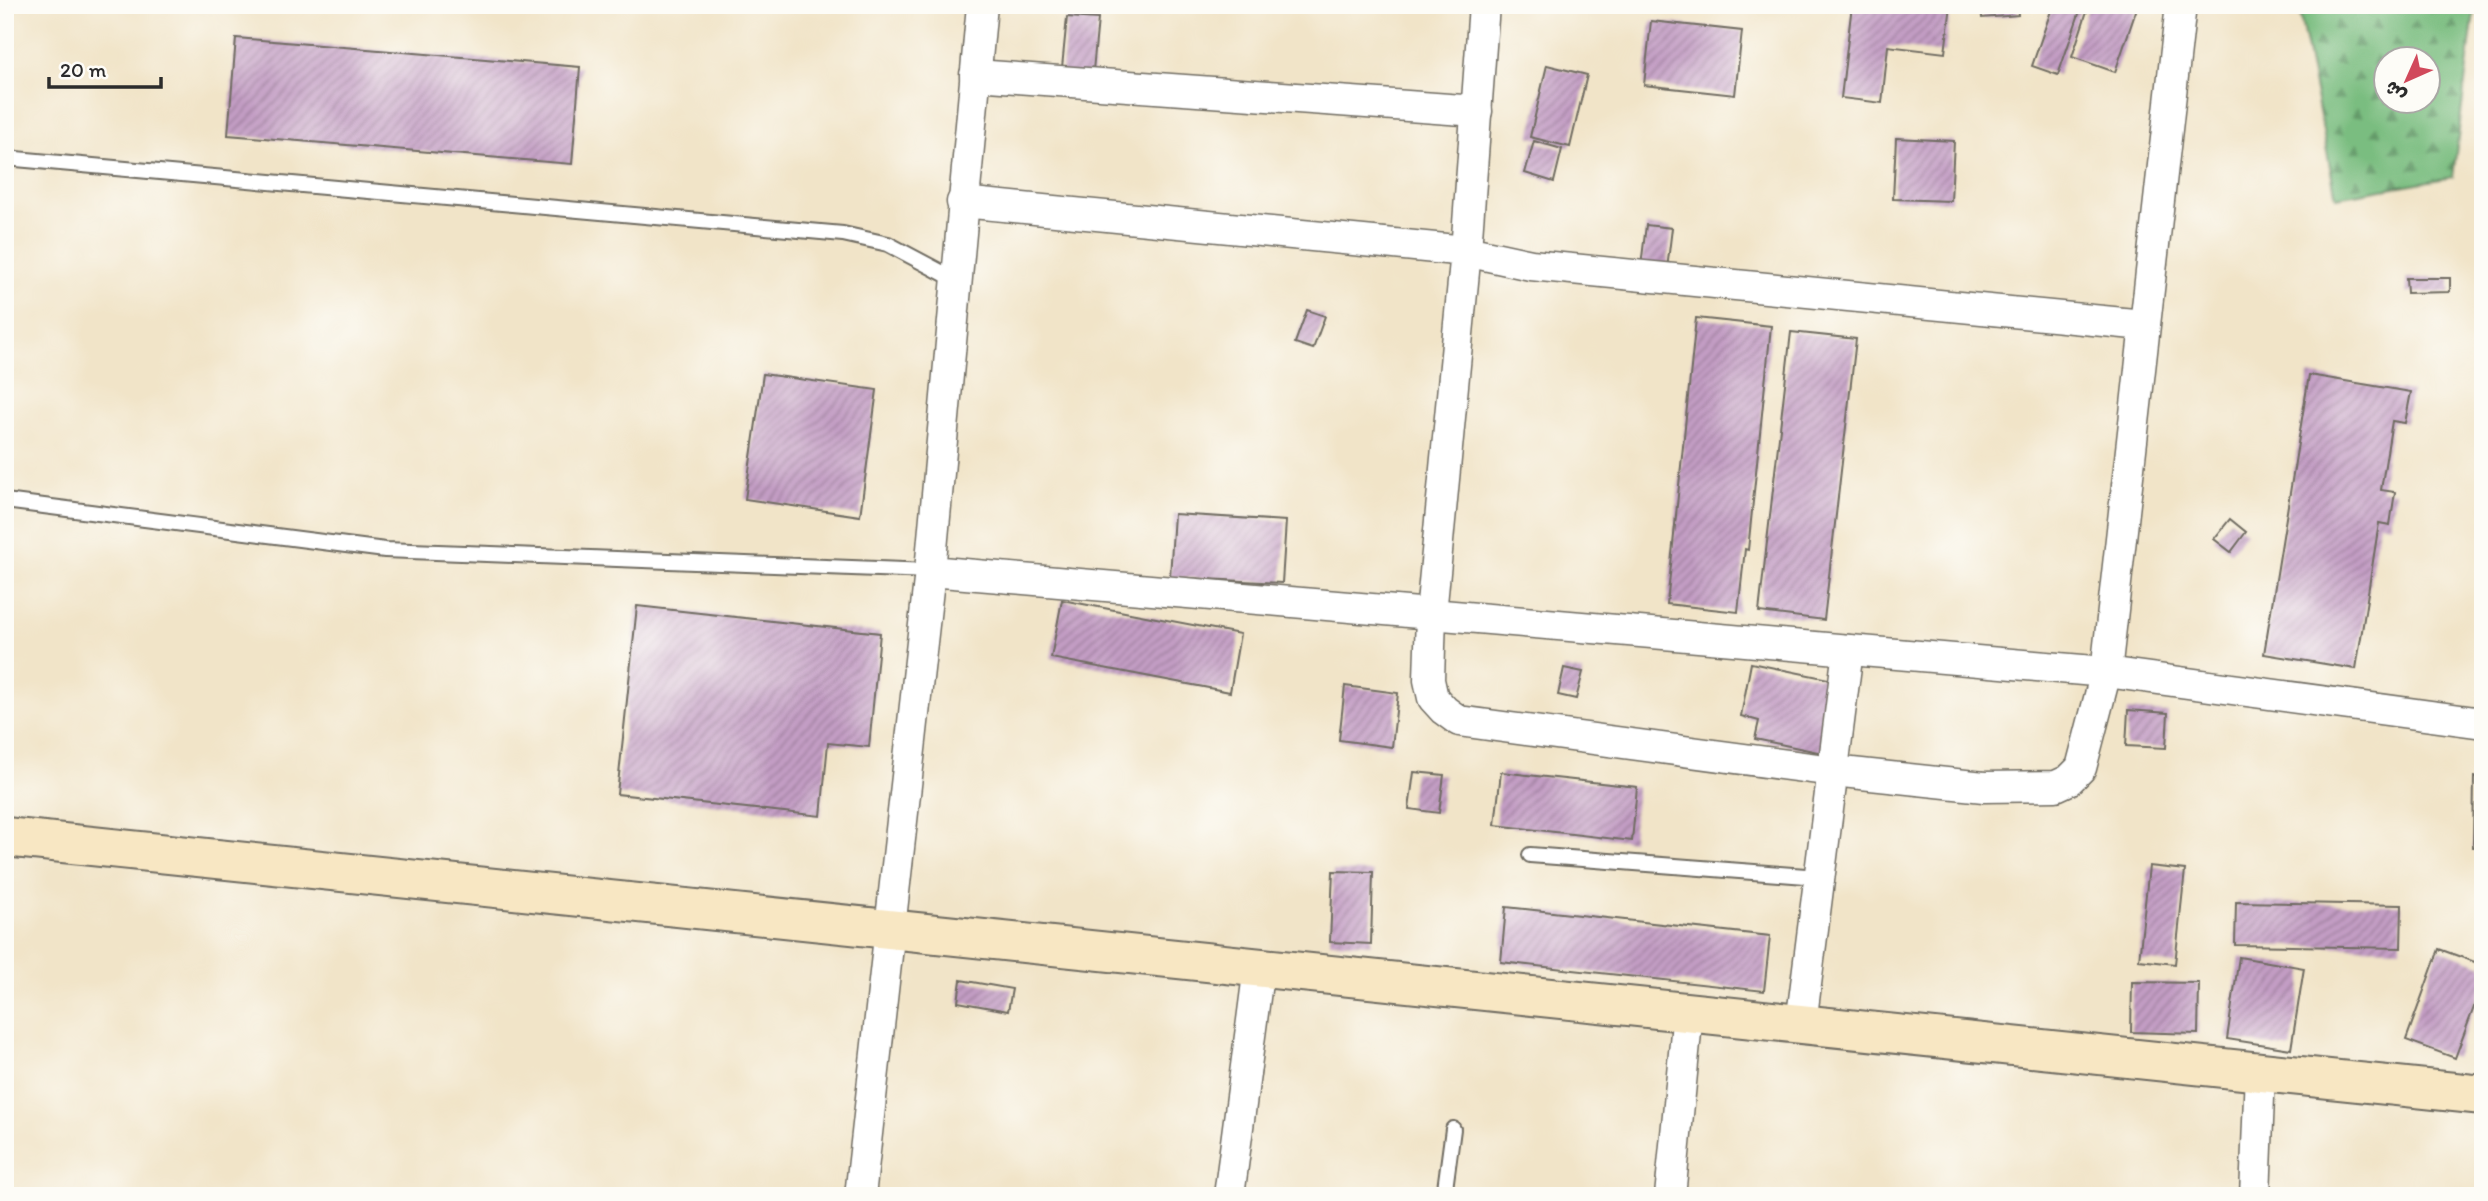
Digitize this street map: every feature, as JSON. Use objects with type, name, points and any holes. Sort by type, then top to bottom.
[{"type":"street","points":[[860,1196],[930,571],[982,5]]},
{"type":"street","points":[[1485,5],[1466,251],[1431,614],[1429,680],[1433,698],[1459,721],[1833,771],[1984,786],[2056,786],[2069,780],[2081,768],[2106,672],[2180,5]]},
{"type":"street","points":[[975,75],[1477,111]]},
{"type":"street","points":[[962,202],[1466,251],[1531,265],[2144,326]]},
{"type":"street","points":[[930,571],[2106,672],[2483,723]]},
{"type":"street","points":[[1801,1024],[1849,650]]},
{"type":"street","points":[[5,837],[2483,1095]]},
{"type":"street","points":[[1230,1196],[1259,967]]},
{"type":"street","points":[[1670,1196],[1688,1012]]},
{"type":"street","points":[[2255,1196],[2260,1072]]},
{"type":"lane","points":[[5,158],[843,234],[888,244],[956,280]]},
{"type":"lane","points":[[5,501],[385,550],[930,571]]},
{"type":"lane","points":[[1530,855],[1819,877]]},
{"type":"lane","points":[[1444,1196],[1453,1129]]},
{"type":"green space","points":[[2298,5],[2475,5],[2453,177],[2336,197]]},
{"type":"building","points":[[1852,5],[1951,5],[1945,53],[1888,46],[1882,103],[1841,98]]},
{"type":"building","points":[[1981,5],[2017,5],[2018,15],[1982,18]]},
{"type":"building","points":[[2053,5],[2082,5],[2058,75],[2032,66]]},
{"type":"building","points":[[2089,5],[2138,5],[2115,72],[2072,57]]},
{"type":"building","points":[[1067,17],[1098,19],[1091,91],[1060,88]]},
{"type":"building","points":[[1651,21],[1742,31],[1735,95],[1644,85]]},
{"type":"building","points":[[236,38],[580,67],[572,164],[228,135]]},
{"type":"building","points":[[1547,65],[1587,75],[1570,147],[1530,137]]},
{"type":"building","points":[[1896,138],[1954,141],[1951,201],[1893,199]]},
{"type":"building","points":[[1534,141],[1562,149],[1554,182],[1525,173]]},
{"type":"building","points":[[1646,225],[1672,228],[1667,269],[1641,266]]},
{"type":"building","points":[[2406,278],[2450,278],[2450,292],[2407,293]]},
{"type":"building","points":[[1307,310],[1325,316],[1313,349],[1295,343]]},
{"type":"building","points":[[1696,318],[1771,326],[1748,550],[1745,549],[1738,612],[1667,604]]},
{"type":"building","points":[[1791,332],[1856,339],[1824,620],[1759,612]]},
{"type":"building","points":[[763,374],[877,390],[860,516],[745,499]]},
{"type":"building","points":[[2309,375],[2411,392],[2405,423],[2392,421],[2381,490],[2395,492],[2390,525],[2379,523],[2356,669],[2264,654]]},
{"type":"building","points":[[1174,514],[1286,521],[1282,583],[1170,577]]},
{"type":"building","points":[[2230,519],[2246,532],[2231,552],[2214,539]]},
{"type":"building","points":[[1062,600],[1240,634],[1230,692],[1051,658]]},
{"type":"building","points":[[637,606],[880,633],[869,747],[828,743],[821,816],[617,794]]},
{"type":"building","points":[[1751,663],[1838,681],[1823,753],[1755,739],[1759,721],[1741,716]]},
{"type":"building","points":[[1564,668],[1583,672],[1576,699],[1558,695]]},
{"type":"building","points":[[1345,686],[1398,693],[1392,747],[1339,740]]},
{"type":"building","points":[[2128,710],[2168,713],[2166,748],[2126,746]]},
{"type":"building","points":[[1414,772],[1444,775],[1439,813],[1409,809]]},
{"type":"building","points":[[1501,772],[1637,787],[1632,841],[1495,825]]},
{"type":"building","points":[[2474,777],[2483,777],[2483,847],[2473,847]]},
{"type":"building","points":[[2149,866],[2185,870],[2175,964],[2139,960]]},
{"type":"building","points":[[1333,871],[1373,872],[1371,944],[1330,942]]},
{"type":"building","points":[[2236,902],[2402,905],[2401,948],[2235,945]]},
{"type":"building","points":[[1506,907],[1770,936],[1764,991],[1501,962]]},
{"type":"building","points":[[2439,949],[2483,965],[2483,983],[2455,1058],[2406,1040]]},
{"type":"building","points":[[2239,957],[2304,968],[2291,1049],[2227,1039]]},
{"type":"building","points":[[961,980],[1012,989],[1008,1011],[958,1002]]},
{"type":"building","points":[[2132,982],[2199,983],[2198,1034],[2131,1032]]}]
